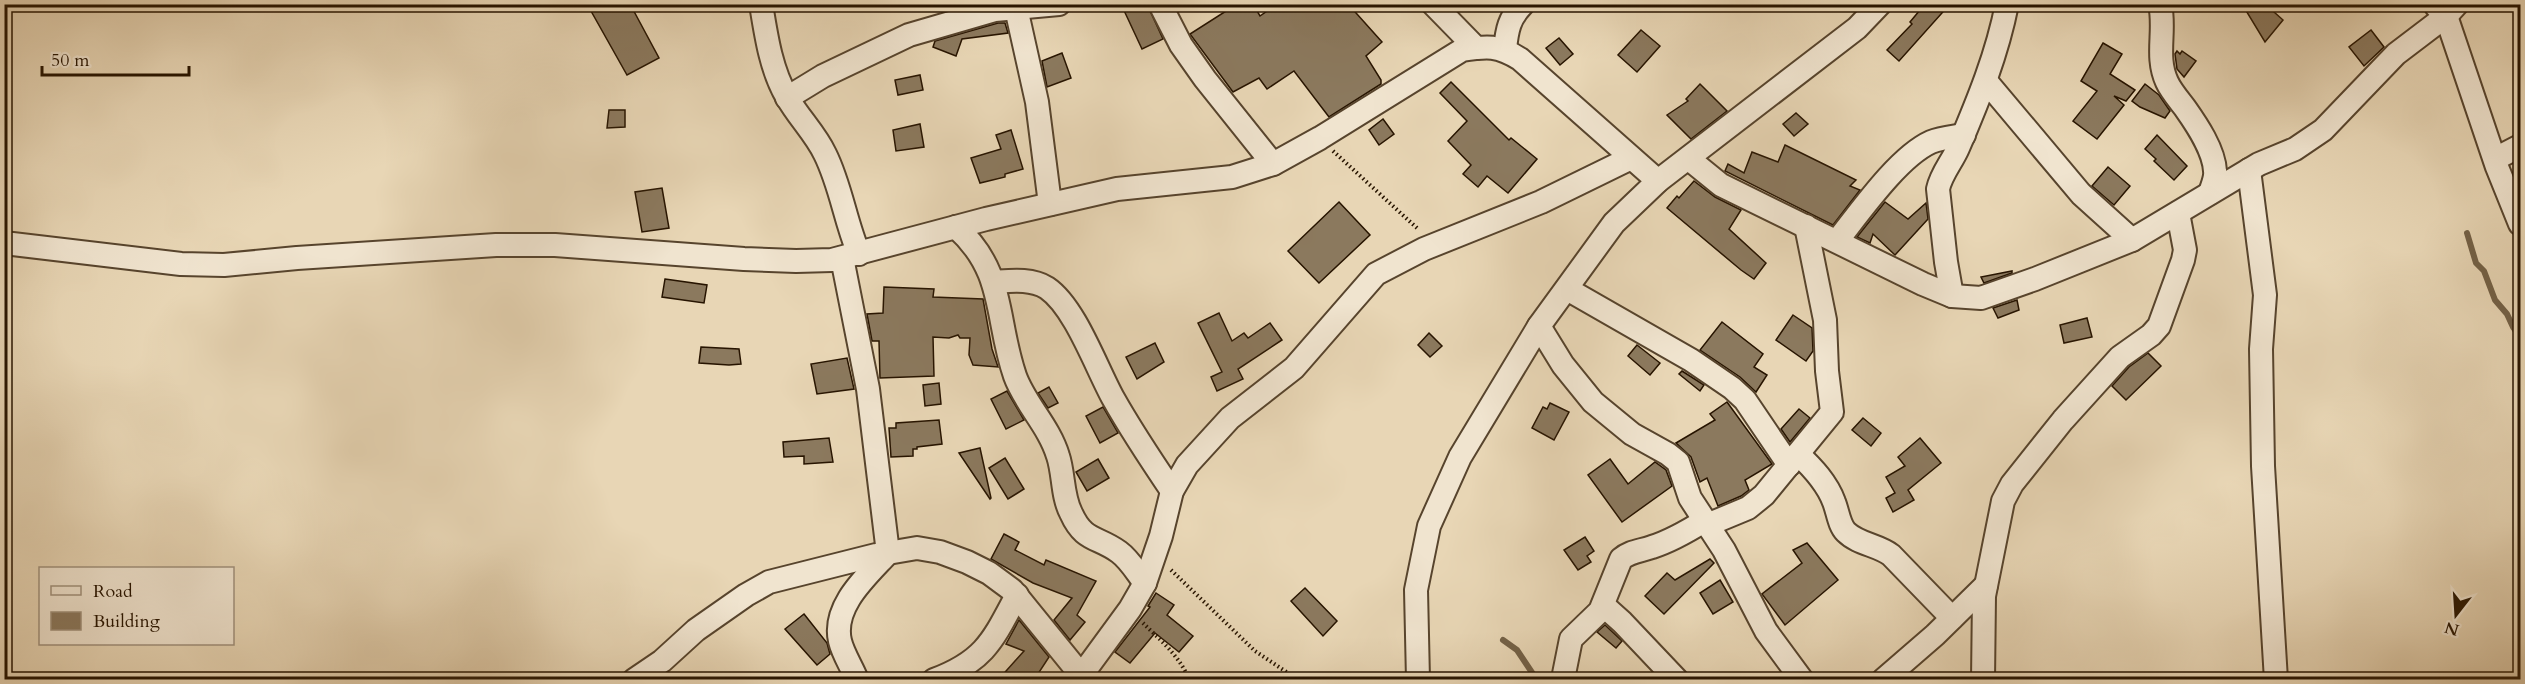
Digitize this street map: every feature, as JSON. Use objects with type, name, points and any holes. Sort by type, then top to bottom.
[{"type":"street","points":[[761,4],[778,78],[787,98],[825,153],[841,197],[850,234],[850,256],[888,553],[850,598],[839,621],[840,641],[857,680]]},
{"type":"street","points":[[787,98],[824,76],[909,35],[981,13],[1059,4]]},
{"type":"street","points":[[1160,4],[1181,45],[1193,62],[1273,164]]},
{"type":"street","points":[[1433,4],[1476,48]]},
{"type":"street","points":[[1505,49],[1508,25],[1515,12],[1523,4]]},
{"type":"street","points":[[1418,680],[1416,590],[1429,526],[1461,457],[1539,326],[1614,223],[1658,181],[1857,27],[1880,4]]},
{"type":"street","points":[[1952,296],[1938,189],[1964,135],[1986,81],[2007,4]]},
{"type":"street","points":[[2160,4],[2163,19],[2160,47],[2163,72],[2168,85],[2191,116],[2213,160],[2214,180],[2210,193]]},
{"type":"street","points":[[1016,8],[1037,102],[1050,204]]},
{"type":"street","points":[[1689,159],[1721,185],[1952,296],[1981,298],[1997,294],[2132,240],[2249,170],[2295,148],[2323,130],[2396,54],[2446,8],[2494,159],[2520,224]]},
{"type":"street","points":[[4,243],[182,264],[224,265],[320,256],[555,245],[786,261],[850,256],[956,227],[1117,189],[1232,177],[1273,164],[1320,138],[1462,50],[1486,46],[1505,49],[1520,59],[1658,181]]},
{"type":"street","points":[[1986,81],[2081,194],[2132,240]]},
{"type":"street","points":[[1838,241],[1878,189],[1913,154],[1930,142],[1964,135]]},
{"type":"street","points":[[2494,159],[2520,146]]},
{"type":"street","points":[[634,680],[662,661],[696,630],[769,582],[917,548],[940,552],[967,562],[989,573],[1017,595],[1079,677],[1130,609],[1145,583],[1172,491],[1187,465],[1230,418],[1294,368],[1376,274],[1436,244],[1541,202],[1631,158]]},
{"type":"street","points":[[2249,170],[2265,295],[2261,349],[2263,466],[2276,680]]},
{"type":"street","points":[[1983,680],[1983,622],[1986,585],[2003,501],[2012,484],[2062,420],[2120,357],[2151,335],[2159,326],[2183,260],[2184,250],[2178,213]]},
{"type":"street","points":[[1563,679],[1571,639],[1596,616],[1603,605],[1621,559],[1627,554],[1748,508],[1764,495],[1832,412],[1827,371],[1825,320],[1806,226]]},
{"type":"street","points":[[956,227],[974,243],[986,263],[993,282],[1016,377],[1051,438],[1058,457],[1070,511],[1080,530],[1122,554],[1145,583]]},
{"type":"street","points":[[993,282],[1035,283],[1046,288],[1059,299],[1079,330],[1124,417],[1172,491]]},
{"type":"street","points":[[1567,289],[1691,360],[1732,388],[1745,400],[1794,460],[1812,467],[1833,500],[1845,531],[1851,537],[1881,548],[1891,555],[1952,618]]},
{"type":"street","points":[[1539,326],[1563,365],[1593,402],[1632,434],[1678,462],[1690,498],[1724,550],[1766,631],[1802,680]]},
{"type":"street","points":[[1883,680],[1986,585]]},
{"type":"street","points":[[934,680],[979,657],[993,640],[1017,595]]},
{"type":"street","points":[[1603,605],[1677,680]]},
{"type":"path","points":[[1320,138],[1436,244]]},
{"type":"path","points":[[1155,555],[1255,651],[1291,675],[1294,680]]},
{"type":"path","points":[[1130,609],[1177,658],[1189,680]]},
{"type":"building","points":[[602,4],[630,4],[659,58],[627,75],[591,11]]},
{"type":"building","points":[[1121,4],[1147,4],[1163,39],[1142,49]]},
{"type":"building","points":[[1237,4],[1253,4],[1260,16],[1277,4],[1348,4],[1382,42],[1366,56],[1381,80],[1381,84],[1329,117],[1294,71],[1267,89],[1259,78],[1233,92],[1190,34]]},
{"type":"building","points":[[1925,4],[1950,4],[1899,61],[1887,50],[1912,24],[1910,22]]},
{"type":"building","points":[[2242,4],[2265,4],[2283,20],[2265,42]]},
{"type":"building","points":[[1005,23],[1008,33],[962,39],[956,56],[933,47],[935,41]]},
{"type":"building","points":[[1641,30],[1660,46],[1637,72],[1618,55]]},
{"type":"building","points":[[2371,30],[2384,47],[2364,66],[2349,47]]},
{"type":"building","points":[[1559,38],[1573,54],[1560,65],[1546,48]]},
{"type":"building","points":[[2103,43],[2122,54],[2110,74],[2135,90],[2126,101],[2114,96],[2124,105],[2097,139],[2073,121],[2097,91],[2081,81]]},
{"type":"building","points":[[2177,51],[2180,54],[2182,51],[2196,61],[2184,77],[2177,69],[2175,54]]},
{"type":"building","points":[[1062,53],[1071,78],[1047,87],[1042,61]]},
{"type":"building","points":[[920,75],[923,90],[898,95],[895,80]]},
{"type":"building","points":[[1451,82],[1509,140],[1511,138],[1537,159],[1508,193],[1487,176],[1478,187],[1463,174],[1471,165],[1448,141],[1467,121],[1440,93]]},
{"type":"building","points":[[1700,84],[1727,111],[1691,139],[1667,115],[1688,101],[1686,99]]},
{"type":"building","points":[[2145,84],[2159,95],[2170,111],[2165,118],[2132,101]]},
{"type":"building","points":[[609,110],[625,110],[625,127],[607,128]]},
{"type":"building","points":[[1796,113],[1808,124],[1794,136],[1783,124]]},
{"type":"building","points":[[1383,119],[1394,134],[1379,145],[1369,130]]},
{"type":"building","points":[[920,124],[924,147],[896,151],[893,130]]},
{"type":"building","points":[[1011,130],[1023,169],[1005,174],[1005,177],[980,183],[971,158],[1001,149],[996,135]]},
{"type":"building","points":[[2157,135],[2187,166],[2174,180],[2145,149]]},
{"type":"building","points":[[1785,145],[1856,180],[1850,186],[1860,190],[1833,225],[1725,171],[1728,164],[1744,173],[1752,152],[1778,162]]},
{"type":"building","points":[[2108,167],[2130,186],[2114,205],[2092,186]]},
{"type":"building","points":[[1694,181],[1715,197],[1741,210],[1729,229],[1766,263],[1754,279],[1667,208]]},
{"type":"building","points":[[662,188],[669,228],[642,232],[635,192]]},
{"type":"building","points":[[1339,202],[1370,235],[1319,283],[1288,251]]},
{"type":"building","points":[[1885,202],[1908,219],[1926,203],[1928,219],[1895,255],[1873,234],[1870,243],[1857,237]]},
{"type":"building","points":[[2012,271],[2012,273],[1984,283],[1981,277]]},
{"type":"building","points":[[665,279],[707,285],[704,303],[662,297]]},
{"type":"building","points":[[884,287],[934,289],[933,297],[983,299],[992,349],[998,367],[973,365],[969,355],[970,338],[960,338],[958,335],[949,338],[933,337],[934,376],[880,378],[879,341],[872,341],[867,314],[883,313]]},
{"type":"building","points":[[2017,300],[2019,310],[1998,318],[1993,308]]},
{"type":"building","points":[[1219,313],[1232,341],[1244,333],[1248,338],[1270,323],[1282,340],[1238,369],[1243,379],[1217,391],[1211,377],[1222,372],[1198,323]]},
{"type":"building","points":[[1793,315],[1812,328],[1813,351],[1806,361],[1776,340]]},
{"type":"building","points":[[2087,318],[2092,337],[2064,343],[2060,325]]},
{"type":"building","points":[[1722,322],[1763,354],[1754,367],[1767,375],[1756,392],[1740,377],[1700,350]]},
{"type":"building","points":[[1429,333],[1442,346],[1430,357],[1418,345]]},
{"type":"building","points":[[1155,343],[1164,362],[1137,379],[1126,357]]},
{"type":"building","points":[[1637,345],[1660,363],[1650,375],[1628,356]]},
{"type":"building","points":[[701,347],[739,349],[741,364],[699,363]]},
{"type":"building","points":[[2148,353],[2161,366],[2126,400],[2112,386],[2129,367]]},
{"type":"building","points":[[847,358],[854,389],[817,394],[811,364]]},
{"type":"building","points":[[1682,371],[1704,385],[1700,391],[1679,374]]},
{"type":"building","points":[[939,383],[941,404],[925,406],[923,385]]},
{"type":"building","points":[[1049,387],[1058,403],[1048,408],[1038,393]]},
{"type":"building","points":[[1007,391],[1024,420],[1006,429],[991,399]]},
{"type":"building","points":[[1727,402],[1772,464],[1745,480],[1749,490],[1718,506],[1707,478],[1700,482],[1691,457],[1676,443],[1715,420],[1710,414]]},
{"type":"building","points":[[1550,403],[1569,412],[1554,440],[1532,428],[1543,407],[1547,409]]},
{"type":"building","points":[[1103,407],[1118,433],[1100,443],[1086,416]]},
{"type":"building","points":[[1799,409],[1810,418],[1790,442],[1781,429]]},
{"type":"building","points":[[1863,418],[1881,433],[1871,446],[1852,430]]},
{"type":"building","points":[[939,420],[942,444],[917,447],[913,449],[913,456],[891,457],[889,428],[896,428],[896,423]]},
{"type":"building","points":[[829,438],[833,462],[804,464],[804,456],[784,457],[783,442]]},
{"type":"building","points":[[1920,438],[1941,463],[1908,490],[1914,500],[1893,512],[1886,498],[1895,493],[1886,477],[1905,466],[1898,457]]},
{"type":"building","points":[[980,448],[991,498],[990,499],[959,453]]},
{"type":"building","points":[[1005,458],[1024,489],[1008,499],[989,468]]},
{"type":"building","points":[[1098,459],[1109,478],[1087,491],[1076,472]]},
{"type":"building","points":[[1610,459],[1628,484],[1655,462],[1666,470],[1672,486],[1622,522],[1588,475]]},
{"type":"building","points":[[1004,534],[1019,542],[1015,550],[1044,565],[1046,560],[1096,581],[1077,615],[1085,622],[1070,640],[1054,620],[1072,598],[1033,583],[991,559]]},
{"type":"building","points":[[1585,537],[1594,551],[1587,556],[1591,562],[1578,570],[1564,550]]},
{"type":"building","points":[[1807,543],[1838,580],[1785,625],[1762,594],[1802,563],[1793,550]]},
{"type":"building","points":[[1710,559],[1714,563],[1664,614],[1645,596],[1667,573],[1675,580]]},
{"type":"building","points":[[1720,580],[1733,602],[1713,614],[1700,593]]},
{"type":"building","points":[[1305,588],[1337,621],[1323,636],[1291,601]]},
{"type":"building","points":[[1156,593],[1174,605],[1167,615],[1193,636],[1179,652],[1155,633],[1130,663],[1115,652],[1150,607],[1148,606]]},
{"type":"building","points":[[804,614],[827,643],[830,654],[817,665],[785,629]]},
{"type":"building","points":[[1019,620],[1049,657],[1034,680],[998,680],[1024,651],[1006,644]]},
{"type":"building","points":[[1605,625],[1622,641],[1616,648],[1597,632]]},
{"type":"waterway","points":[[2467,233],[2476,263],[2484,271],[2495,300],[2507,314],[2520,337]]},
{"type":"waterway","points":[[1503,640],[1517,650],[1537,680]]}]
